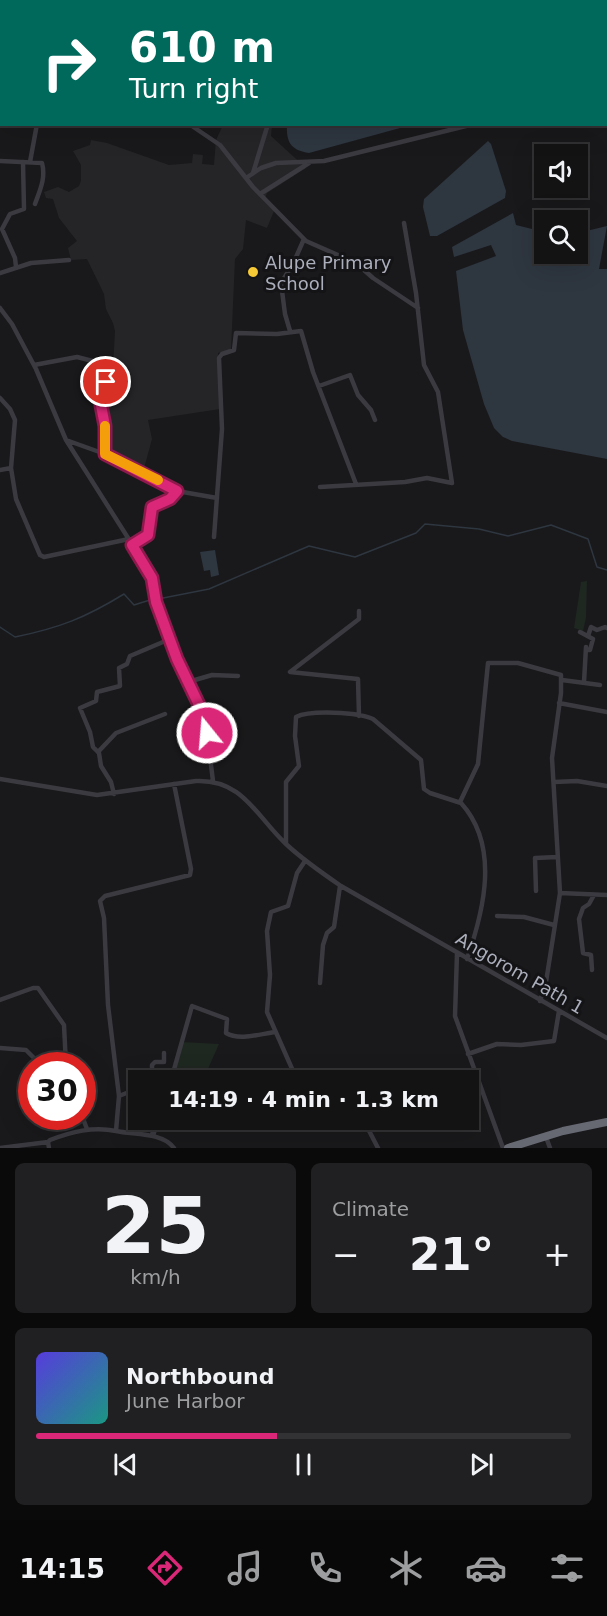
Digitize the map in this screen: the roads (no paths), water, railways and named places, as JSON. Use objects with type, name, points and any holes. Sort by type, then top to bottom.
[{"type":"highway","points":[[506,1148],[607,1122]]},
{"type":"street","points":[[30,162],[37,126]]},
{"type":"street","points":[[192,126],[220,145],[260,194],[304,239],[356,263],[373,278],[418,308]]},
{"type":"street","points":[[253,173],[267,126]]},
{"type":"street","points":[[246,178],[276,163],[310,163],[466,126]]},
{"type":"street","points":[[0,161],[42,163],[45,170],[42,190],[35,204]]},
{"type":"street","points":[[16,267],[15,258],[2,229],[10,214],[24,210],[23,162]]},
{"type":"street","points":[[260,194],[310,163]]},
{"type":"street","points":[[320,487],[405,482],[427,478],[452,483],[437,389],[425,368],[404,224]]},
{"type":"street","points":[[290,331],[281,283],[293,264],[304,239]]},
{"type":"street","points":[[0,273],[16,267],[69,260]]},
{"type":"street","points":[[0,308],[12,324],[34,365],[66,440],[152,578],[156,602],[205,724],[213,782],[196,781],[114,794],[88,795],[0,779]]},
{"type":"street","points":[[214,537],[222,429],[220,356],[234,350],[236,333],[277,334],[301,331],[309,361],[356,484]]},
{"type":"street","points":[[34,365],[77,357],[112,366],[100,400],[105,426],[105,454]]},
{"type":"street","points":[[319,386],[350,375],[358,395],[371,410],[375,420]]},
{"type":"street","points":[[0,398],[10,408],[15,420],[11,468],[16,499],[42,557],[129,539]]},
{"type":"street","points":[[66,440],[105,454],[177,491],[217,498]]},
{"type":"street","points":[[0,470],[11,468]]},
{"type":"street","points":[[132,545],[148,535],[152,507],[170,499],[177,491]]},
{"type":"street","points":[[359,611],[359,620],[290,672],[358,679],[359,716]]},
{"type":"street","points":[[588,636],[591,627],[597,630],[607,628]]},
{"type":"street","points":[[580,632],[594,641],[590,650],[586,648],[584,682]]},
{"type":"street","points":[[114,794],[111,782],[101,766],[98,752],[93,747],[90,732],[80,708],[96,701],[97,692],[120,686],[118,668],[127,664],[130,656],[170,639]]},
{"type":"street","points":[[460,802],[478,764],[488,663],[521,663],[558,673],[562,680],[552,754],[560,893],[546,982],[540,1001]]},
{"type":"street","points":[[188,682],[212,675],[238,676]]},
{"type":"street","points":[[562,680],[600,686]]},
{"type":"street","points":[[560,703],[607,712]]},
{"type":"street","points":[[286,844],[286,782],[299,766],[295,736],[296,717],[321,713],[372,719],[420,759],[422,784],[426,791],[460,802],[478,834],[486,865],[480,916],[467,959]]},
{"type":"street","points":[[98,752],[116,733],[165,714]]},
{"type":"street","points":[[554,782],[577,781],[607,786]]},
{"type":"street","name":"Angorom Path 1","points":[[213,782],[223,783],[237,791],[286,844],[340,886],[607,1038]]},
{"type":"street","points":[[116,1131],[119,1096],[108,1005],[104,918],[100,901],[105,896],[190,874],[191,869],[174,784]]},
{"type":"street","points":[[536,891],[536,856],[557,856]]},
{"type":"street","points":[[292,1070],[267,1009],[270,975],[267,931],[273,910],[288,906],[297,873],[305,861]]},
{"type":"street","points":[[320,983],[322,945],[327,932],[334,927],[340,886]]},
{"type":"street","points":[[560,893],[607,896]]},
{"type":"street","points":[[592,970],[591,955],[583,953],[579,919],[583,908],[589,904],[594,895]]},
{"type":"street","points":[[497,915],[524,917],[554,925]]},
{"type":"street","points":[[457,953],[454,1010],[468,1054],[506,1148]]},
{"type":"street","points":[[0,1000],[38,988],[64,1025],[65,1052]]},
{"type":"street","points":[[174,1070],[192,1006],[227,1019],[226,1033],[229,1035],[242,1037],[275,1032]]},
{"type":"street","points":[[468,1054],[497,1044],[521,1045],[554,1041],[558,1011]]},
{"type":"street","points":[[0,1048],[28,1052]]},
{"type":"street","points":[[152,1070],[155,1062],[164,1062],[164,1053]]},
{"type":"street","points":[[119,1096],[128,1092]]},
{"type":"street","points":[[96,1128],[153,1136],[170,1143],[174,1148]]},
{"type":"street","points":[[0,1148],[48,1145],[85,1130]]},
{"type":"street","points":[[152,1130],[153,1136]]},
{"type":"street","points":[[153,1136],[155,1130]]},
{"type":"street","points":[[369,1130],[378,1148]]},
{"type":"street","points":[[546,1137],[550,1148]]},
{"type":"waterway","points":[[158,599],[209,589],[309,546],[355,557],[416,533],[425,524],[479,529],[508,536],[551,525],[588,539],[597,567],[607,570]]},
{"type":"waterway","points":[[0,627],[15,637],[71,621],[97,610],[124,594],[134,605],[153,599]]},
{"type":"place","name":"Alupe Primary School","points":[[253,272]]}]
